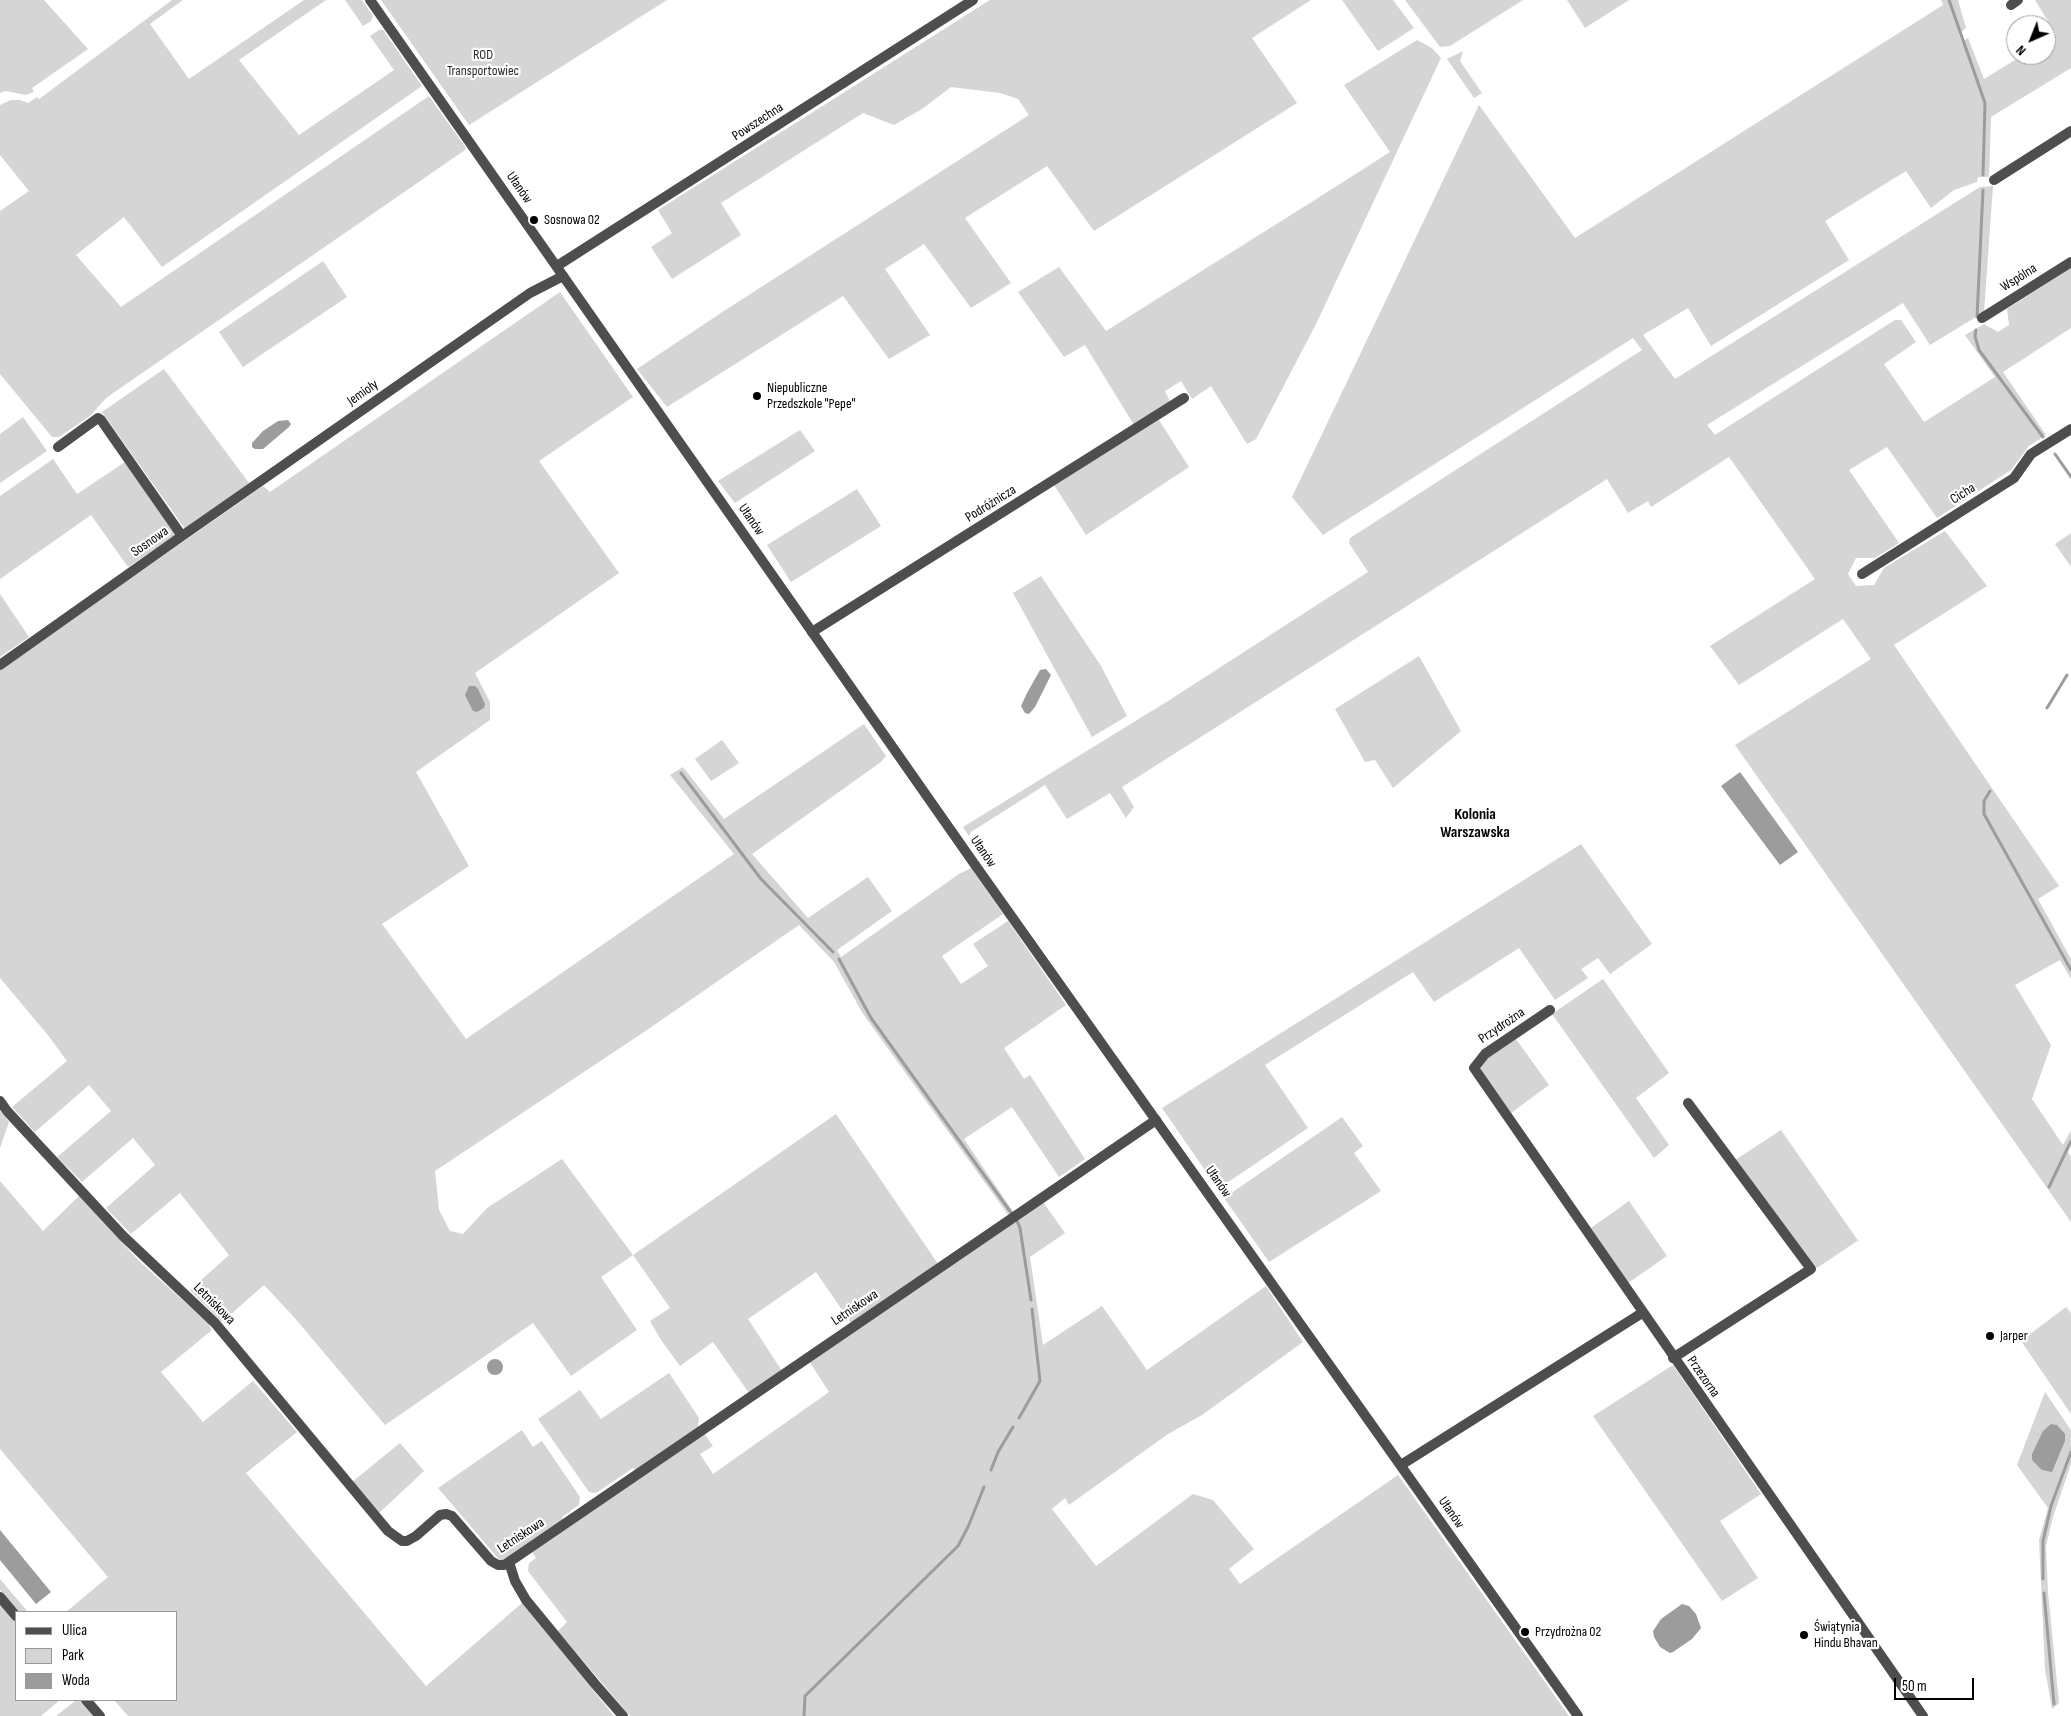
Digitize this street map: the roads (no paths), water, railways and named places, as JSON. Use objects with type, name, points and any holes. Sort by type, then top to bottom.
[{"type":"street","name":"Ułanów","points":[[370,0],[812,632],[1578,1716]]},
{"type":"street","name":"Powszechna","points":[[557,266],[973,0]]},
{"type":"street","points":[[1994,180],[2071,131]]},
{"type":"street","name":"Wspólna","points":[[1982,318],[2071,262]]},
{"type":"street","name":"Jemioły","points":[[182,536],[530,293],[563,276]]},
{"type":"street","name":"Podróżnicza","points":[[812,632],[1184,398]]},
{"type":"street","name":"Sosnowa","points":[[0,665],[182,536],[101,420],[98,418],[58,447]]},
{"type":"street","name":"Cicha","points":[[1862,574],[2014,478],[2031,454],[2071,429]]},
{"type":"street","name":"Przydrożna","points":[[1550,1010],[1485,1054],[1474,1068],[1642,1313]]},
{"type":"street","name":"Letniskowa","points":[[0,1101],[7,1111],[123,1236],[215,1323],[388,1531],[407,1541],[416,1536],[440,1515],[446,1514],[452,1516],[491,1561],[498,1566],[509,1562],[1156,1120]]},
{"type":"street","name":"Przezorna","points":[[1688,1102],[1811,1270],[1673,1358],[1923,1716]]},
{"type":"street","points":[[1401,1465],[1642,1313],[1673,1358]]},
{"type":"street","points":[[509,1562],[515,1581],[526,1600],[623,1716]]},
{"type":"street","points":[[0,1597],[15,1615]]},
{"type":"street","points":[[87,1701],[100,1716]]},
{"type":"water","points":[[288,420],[291,424],[289,427],[263,449],[252,447],[252,443],[263,431],[278,421]]},
{"type":"water","points":[[1046,669],[1051,675],[1035,707],[1029,714],[1025,713],[1021,706],[1027,693],[1040,670]]},
{"type":"water","points":[[469,686],[475,686],[478,689],[485,704],[484,708],[477,712],[473,711],[465,695]]},
{"type":"water","points":[[1740,772],[1798,852],[1780,865],[1721,786]]},
{"type":"water","points":[[495,1359],[501,1361],[503,1367],[501,1373],[495,1375],[489,1373],[487,1367],[489,1361]]},
{"type":"water","points":[[2051,1424],[2057,1425],[2065,1434],[2065,1441],[2052,1472],[2042,1470],[2032,1460],[2032,1454],[2043,1431]]},
{"type":"water","points":[[0,1530],[51,1592],[36,1604],[0,1560]]},
{"type":"water","points":[[1682,1604],[1689,1606],[1696,1614],[1701,1628],[1692,1639],[1670,1653],[1660,1647],[1653,1631],[1661,1619]]},
{"type":"waterway","points":[[1949,0],[1985,103],[1983,175]]},
{"type":"waterway","points":[[1977,317],[1983,190]]},
{"type":"waterway","points":[[1976,330],[1975,336],[1979,350],[2043,437]]},
{"type":"waterway","points":[[2055,454],[2071,477]]},
{"type":"waterway","points":[[2047,708],[2067,675]]},
{"type":"waterway","points":[[681,773],[761,879],[833,952]]},
{"type":"waterway","points":[[1990,791],[1984,801],[1984,814],[2071,970]]},
{"type":"waterway","points":[[839,959],[871,1018],[1012,1214]]},
{"type":"waterway","points":[[2049,1187],[2071,1141]]},
{"type":"waterway","points":[[1017,1221],[1020,1228],[1031,1300]]},
{"type":"waterway","points":[[1019,1418],[1040,1381],[1032,1309]]},
{"type":"waterway","points":[[991,1470],[998,1452],[1013,1427]]},
{"type":"waterway","points":[[2043,1579],[2043,1541],[2051,1506],[2071,1452]]},
{"type":"waterway","points":[[804,1716],[805,1696],[958,1546],[984,1487]]},
{"type":"waterway","points":[[2044,1593],[2054,1704]]},
{"type":"place","name":"Sosnowa 02","points":[[534,220]]},
{"type":"place","name":"Niepubliczne Przedszkole \"Pepe\"","points":[[757,396]]},
{"type":"place","name":"Jarper","points":[[1990,1336]]},
{"type":"place","name":"Przydrożna 02","points":[[1525,1632]]},
{"type":"place","name":"Świątynia Hindu Bhavan","points":[[1804,1635]]},
{"type":"district","name":"Kolonia Warszawska","points":[[1475,824]]},
{"type":"park label","name":"ROD Transportowiec","points":[[483,64]]}]
